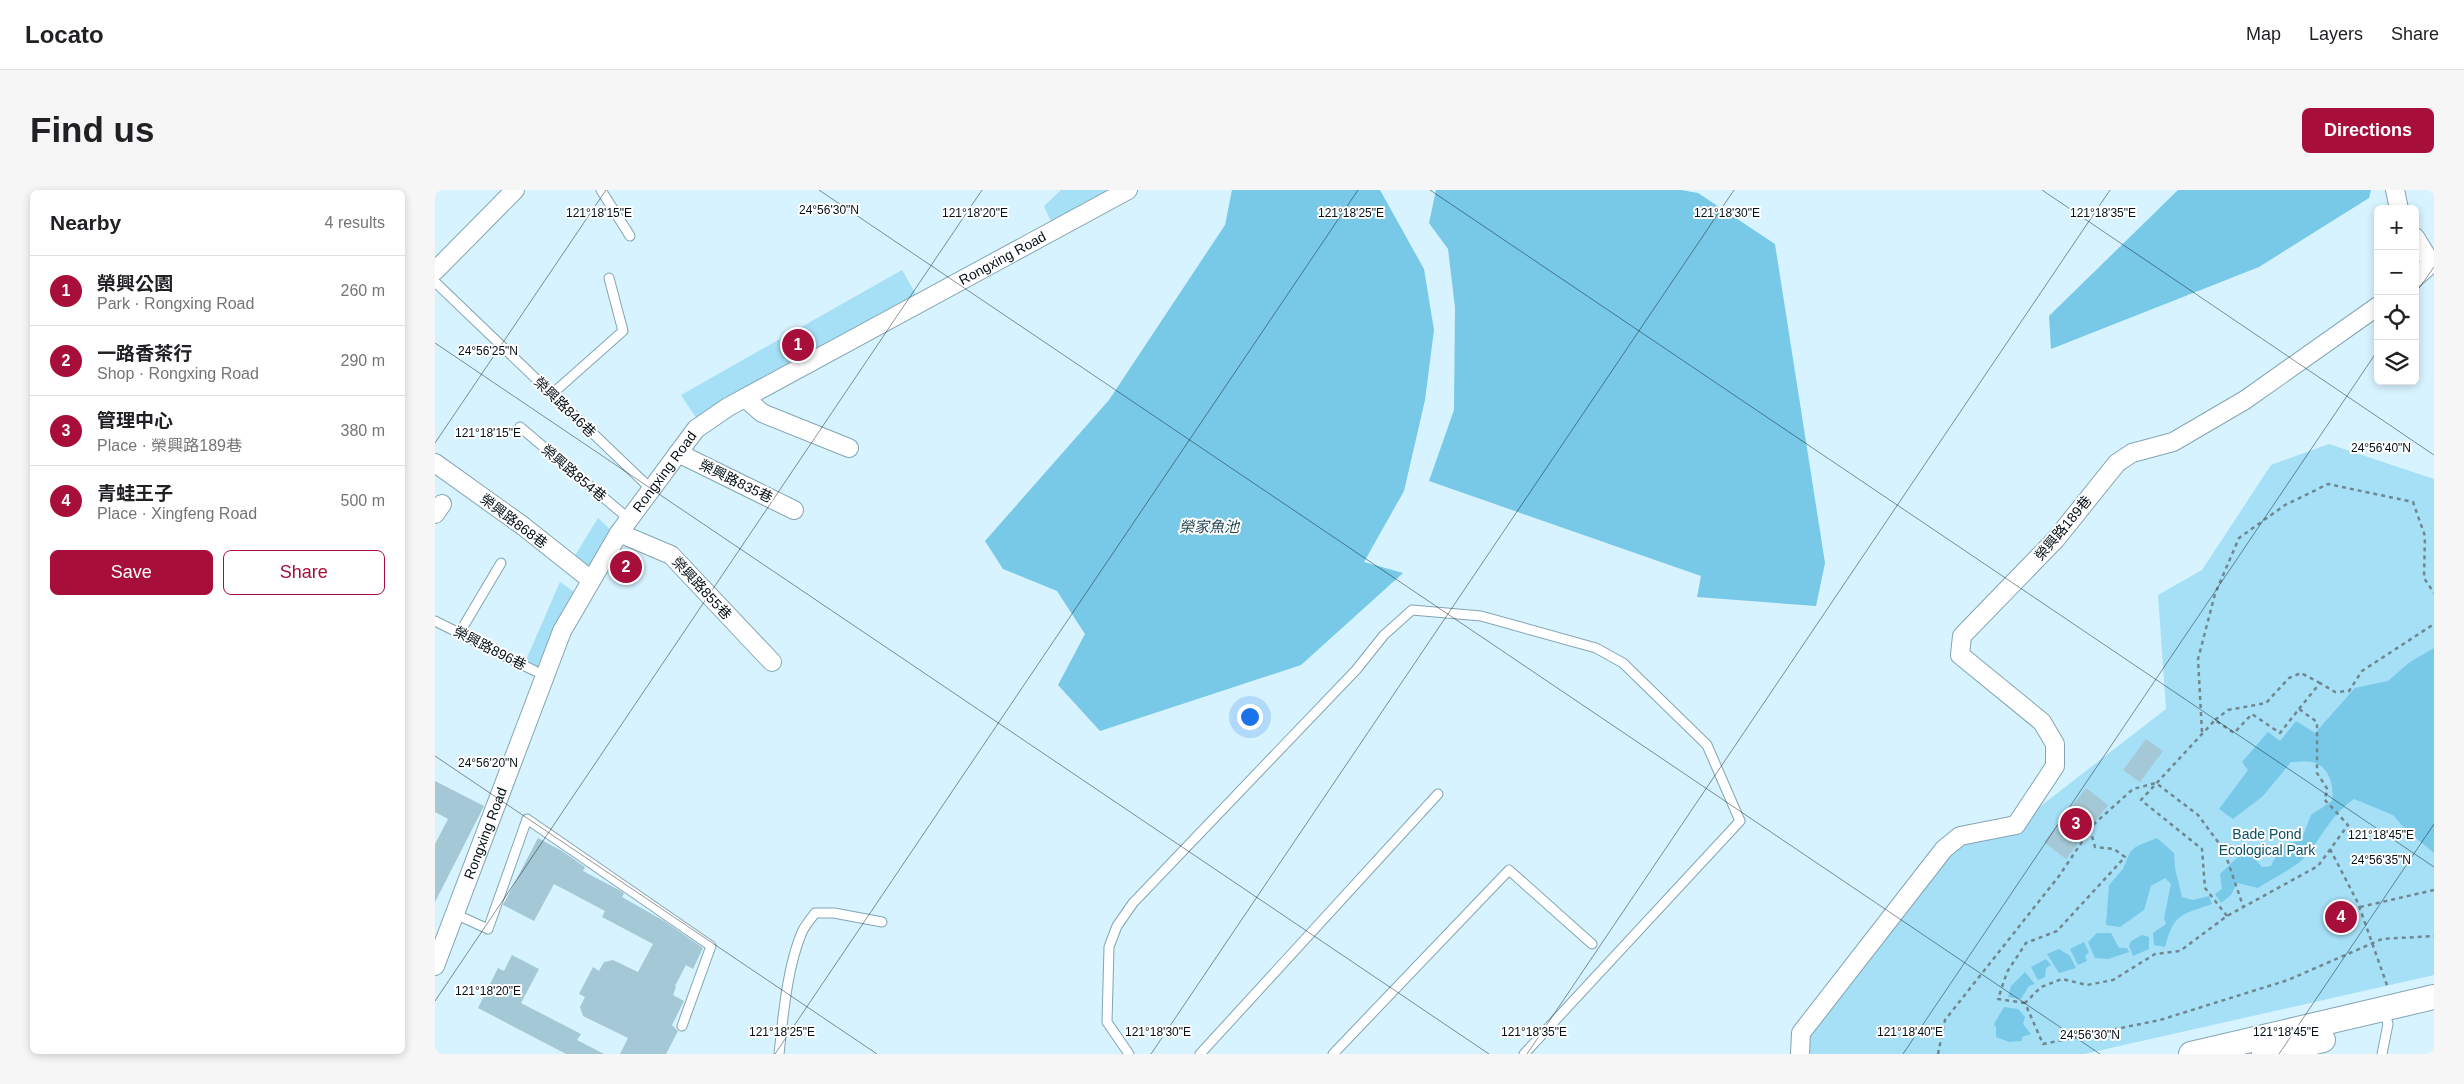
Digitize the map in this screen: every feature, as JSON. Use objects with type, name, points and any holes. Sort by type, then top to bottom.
[{"type":"main road","points":[[2191,1054],[2434,997]]},
{"type":"main road","points":[[2264,1054],[2387,1008],[2434,1014]]},
{"type":"street","points":[[435,272],[515,190]]},
{"type":"street","name":"Rongxing Road","points":[[435,966],[561,630],[624,526],[696,429],[745,398],[1128,190]]},
{"type":"street","points":[[2395,190],[2398,205]]},
{"type":"street","points":[[2419,243],[2433,262],[2419,274]]},
{"type":"street","name":"榮興路189巷","points":[[1800,1054],[1801,1033],[1944,849],[1960,836],[2016,825],[2055,766],[2055,744],[2042,722],[1960,655],[1962,636],[2056,539],[2117,463],[2132,453],[2173,442],[2237,405],[2374,309]]},
{"type":"street","points":[[745,398],[763,413],[849,448]]},
{"type":"street","name":"榮興路835巷","points":[[678,453],[794,510]]},
{"type":"street","name":"榮興路868巷","points":[[435,463],[523,526],[591,580]]},
{"type":"street","name":"榮興路855巷","points":[[624,526],[671,555],[772,662]]},
{"type":"lane","points":[[601,190],[630,236]]},
{"type":"lane","points":[[552,394],[623,331],[609,278]]},
{"type":"lane","name":"榮興路846巷","points":[[435,282],[651,489]]},
{"type":"lane","name":"榮興路854巷","points":[[520,427],[624,526]]},
{"type":"lane","points":[[460,632],[501,563]]},
{"type":"lane","points":[[1129,1054],[1107,1022],[1109,947],[1117,926],[1133,903],[1356,670],[1384,635],[1412,610],[1481,616],[1596,648],[1623,663],[1707,745],[1740,821],[1524,1054]]},
{"type":"lane","name":"榮興路896巷","points":[[435,621],[545,676]]},
{"type":"lane","points":[[1200,1054],[1438,794]]},
{"type":"lane","points":[[455,914],[488,930],[527,819],[711,946],[682,1026]]},
{"type":"lane","points":[[1333,1054],[1509,870],[1592,944]]},
{"type":"lane","points":[[779,1054],[784,1006],[792,968],[802,932],[815,913],[834,913],[882,922]]},
{"type":"lane","points":[[2382,1054],[2387,1008]]},
{"type":"path","points":[[2202,733],[2198,659],[2215,594],[2239,538],[2285,505],[2328,484],[2413,502],[2425,536],[2424,578],[2434,593]]},
{"type":"path","points":[[2227,916],[2205,888],[2202,849],[2141,800],[2202,733],[2228,710],[2266,703],[2289,678],[2301,673],[2335,692],[2349,691],[2362,670],[2434,624]]},
{"type":"path","points":[[2215,720],[2235,733],[2252,714],[2279,733],[2320,683]]},
{"type":"path","points":[[2025,1003],[2041,988],[2062,979],[2087,984],[2113,980],[2155,954],[2180,951],[2227,916],[2318,866],[2348,825],[2324,799],[2328,790],[2317,773],[2317,722],[2299,709]]},
{"type":"path","points":[[1938,1054],[1945,1020],[2059,876],[2090,830],[2133,788],[2156,783],[2198,815],[2224,850],[2243,907]]},
{"type":"path","points":[[2025,1003],[1997,999],[2007,972],[2026,943],[2057,931],[2125,857],[2114,849],[2095,847],[2090,830]]},
{"type":"path","points":[[2330,849],[2360,907],[2373,943],[2387,1008]]},
{"type":"path","points":[[2360,907],[2434,890]]},
{"type":"path","points":[[2025,1003],[2043,1044],[2160,1020],[2288,980],[2382,939],[2434,936]]},
{"type":"green space","points":[[1061,190],[1118,190],[1052,224],[1044,206]]},
{"type":"green space","points":[[902,270],[917,296],[697,419],[681,395]]},
{"type":"green space","name":"Bade Pond Ecological Park","points":[[2329,444],[2434,479],[2434,975],[2084,1054],[1806,1054],[1801,1033],[1944,849],[2016,825],[2166,709],[2158,595],[2202,570],[2271,465]]},
{"type":"green space","points":[[598,518],[613,532],[590,573],[573,559]]},
{"type":"green space","points":[[560,582],[577,594],[542,669],[526,660]]},
{"type":"water","name":"榮家魚池","points":[[1232,190],[1380,190],[1424,269],[1434,330],[1425,400],[1404,491],[1364,562],[1403,573],[1301,665],[1100,731],[1058,685],[1085,634],[1057,591],[1003,569],[985,541],[1109,400],[1225,225]]},
{"type":"water","points":[[1436,190],[1681,190],[1698,193],[1775,244],[1825,563],[1816,606],[1697,597],[1701,576],[1429,481],[1454,410],[1455,307],[1448,249],[1429,223]]},
{"type":"water","points":[[2178,190],[2371,190],[2369,198],[2259,267],[2051,349],[2049,316]]},
{"type":"water","points":[[2434,648],[2434,853],[2405,829],[2393,815],[2354,799],[2340,811],[2307,855],[2297,864],[2258,888],[2237,883],[2231,895],[2221,903],[2215,894],[2222,889],[2220,874],[2246,849],[2262,867],[2271,866],[2281,845],[2301,840],[2311,815],[2332,801],[2330,777],[2323,768],[2312,762],[2291,762],[2263,796],[2233,819],[2219,809],[2248,770],[2242,762],[2268,732],[2280,741],[2296,721],[2315,733],[2355,688],[2388,681],[2410,662]]},
{"type":"water","points":[[2157,838],[2174,853],[2175,868],[2182,897],[2193,900],[2209,896],[2212,904],[2180,917],[2172,927],[2165,947],[2154,945],[2153,933],[2166,924],[2164,918],[2171,884],[2165,878],[2151,886],[2144,910],[2120,927],[2106,925],[2109,885],[2123,869],[2130,852],[2137,846]]},
{"type":"water","points":[[2097,933],[2111,933],[2119,948],[2127,948],[2129,952],[2108,959],[2095,958],[2088,942]]},
{"type":"water","points":[[2142,935],[2149,937],[2149,949],[2133,956],[2129,946],[2131,941]]},
{"type":"water","points":[[2084,942],[2089,952],[2085,956],[2087,961],[2078,965],[2070,949]]},
{"type":"water","points":[[2059,949],[2070,956],[2076,968],[2059,973],[2047,954]]},
{"type":"water","points":[[2046,959],[2051,965],[2046,968],[2045,977],[2038,980],[2031,967]]},
{"type":"water","points":[[2025,972],[2035,984],[2029,986],[2021,999],[2008,997],[2011,986]]},
{"type":"water","points":[[2004,1007],[2018,1009],[2025,1017],[2023,1024],[2031,1034],[2022,1037],[2022,1041],[2009,1042],[1996,1037],[1996,1027],[1994,1024]]},
{"type":"building","points":[[2146,739],[2163,751],[2140,782],[2123,770]]},
{"type":"building","points":[[435,781],[484,806],[435,902],[435,844],[448,819],[435,812]]},
{"type":"building","points":[[2086,788],[2108,805],[2066,859],[2044,842]]},
{"type":"building","points":[[538,838],[562,851],[585,867],[583,871],[624,893],[622,897],[664,921],[703,948],[693,969],[686,965],[675,986],[673,995],[684,1001],[672,1025],[678,1031],[666,1054],[620,1054],[628,1038],[583,1016],[580,1007],[585,997],[579,994],[593,967],[599,971],[604,962],[613,960],[638,972],[653,944],[602,917],[605,911],[554,884],[534,921],[503,905]]},
{"type":"building","points":[[512,955],[539,969],[521,1003],[581,1034],[577,1040],[604,1054],[566,1054],[478,1008],[498,968],[504,971]]},
{"type":"place","name":"榮興公園","points":[[798,345]]},
{"type":"place","name":"一路香茶行","points":[[626,567]]},
{"type":"place","name":"管理中心","points":[[2076,824]]},
{"type":"place","name":"青蛙王子","points":[[2341,917]]}]
